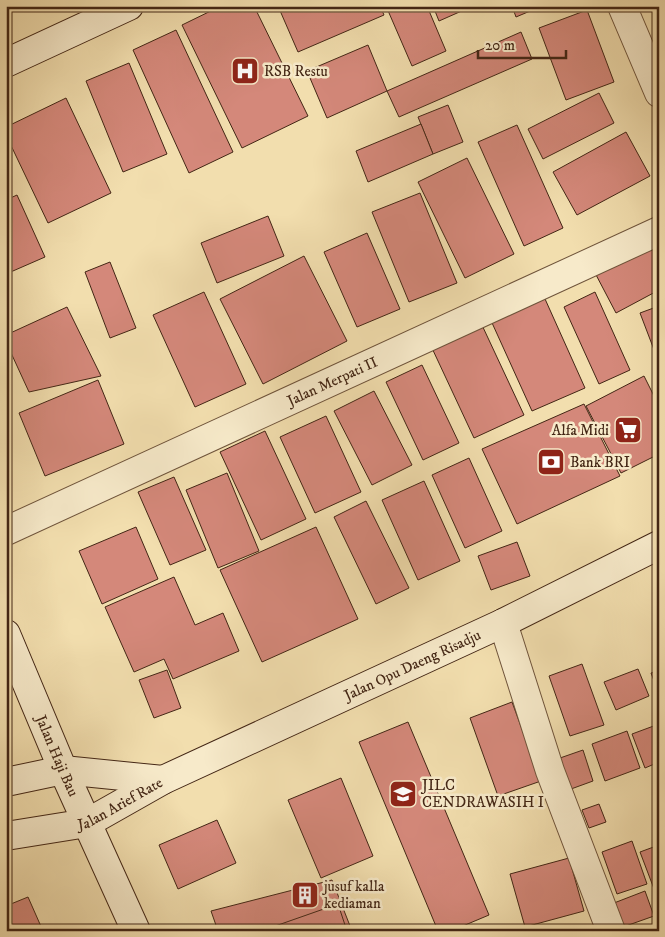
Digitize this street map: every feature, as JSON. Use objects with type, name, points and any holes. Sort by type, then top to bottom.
[{"type":"street","points":[[6,63],[129,6]]},
{"type":"street","points":[[622,6],[659,93]]},
{"type":"street","name":"Jalan Merpati II","points":[[6,531],[659,231]]},
{"type":"street","name":"Jalan Opu Daeng Risadju","points":[[163,780],[503,623],[659,545]]},
{"type":"street","points":[[503,623],[550,771],[611,931]]},
{"type":"street","name":"Jalan Haji Bau","points":[[6,634],[63,770],[136,931]]},
{"type":"street","name":"Jalan Arief Rate","points":[[6,782],[63,770],[163,780]]},
{"type":"street","name":"Jalan Arief Rate","points":[[6,836],[87,823],[163,780]]},
{"type":"building","name":"RSB Restu","points":[[221,6],[254,6],[308,116],[242,148],[182,25]]},
{"type":"building","points":[[278,6],[380,6],[384,15],[298,52]]},
{"type":"building","points":[[386,6],[427,6],[446,51],[412,66]]},
{"type":"building","points":[[433,6],[473,6],[439,21]]},
{"type":"building","points":[[512,6],[542,6],[516,17]]},
{"type":"building","points":[[587,10],[614,82],[566,100],[539,28]]},
{"type":"building","points":[[176,30],[233,152],[189,173],[133,50]]},
{"type":"building","points":[[521,32],[532,59],[399,117],[387,91]]},
{"type":"building","points":[[368,45],[387,91],[327,118],[307,71]]},
{"type":"building","points":[[129,63],[167,154],[123,172],[86,81]]},
{"type":"building","points":[[599,93],[614,123],[543,159],[528,129]]},
{"type":"building","points":[[66,98],[111,193],[48,223],[6,135],[6,127]]},
{"type":"building","points":[[448,105],[463,142],[433,154],[418,117]]},
{"type":"building","points":[[421,124],[433,154],[368,182],[356,151]]},
{"type":"building","points":[[517,125],[563,228],[524,246],[478,142]]},
{"type":"building","points":[[626,132],[650,176],[577,215],[553,172]]},
{"type":"building","points":[[467,158],[514,254],[465,278],[418,182]]},
{"type":"building","points":[[420,193],[457,283],[409,302],[372,212]]},
{"type":"building","points":[[17,195],[45,257],[6,274],[6,200]]},
{"type":"building","points":[[268,216],[284,256],[217,283],[201,243]]},
{"type":"building","points":[[367,233],[400,309],[357,327],[324,252]]},
{"type":"building","points":[[659,237],[659,290],[616,313],[594,271]]},
{"type":"building","points":[[304,256],[347,341],[263,384],[220,299]]},
{"type":"building","points":[[110,262],[136,328],[110,338],[85,272]]},
{"type":"building","points":[[541,290],[585,388],[532,411],[488,314]]},
{"type":"building","points":[[204,292],[246,384],[195,407],[153,315]]},
{"type":"building","points":[[595,292],[630,370],[599,384],[564,307]]},
{"type":"building","points":[[659,306],[659,354],[656,355],[640,313]]},
{"type":"building","points":[[67,307],[101,376],[29,392],[6,342],[6,335]]},
{"type":"building","points":[[481,323],[524,415],[474,438],[431,346]]},
{"type":"building","points":[[422,365],[459,443],[423,460],[386,382]]},
{"type":"building","name":"Alfa Midi","points":[[644,376],[659,406],[659,454],[621,473],[586,406]]},
{"type":"building","points":[[98,380],[124,444],[45,476],[19,413]]},
{"type":"building","points":[[374,391],[412,465],[372,485],[334,411]]},
{"type":"building","name":"Bank BRI","points":[[584,404],[620,476],[517,524],[482,449]]},
{"type":"building","points":[[326,416],[361,492],[315,513],[280,437]]},
{"type":"building","points":[[265,431],[306,519],[261,540],[220,452]]},
{"type":"building","points":[[469,458],[502,531],[465,548],[432,475]]},
{"type":"building","points":[[227,473],[259,551],[218,568],[186,490]]},
{"type":"building","points":[[174,477],[206,550],[170,565],[138,492]]},
{"type":"building","points":[[424,481],[460,561],[418,580],[382,500]]},
{"type":"building","points":[[366,501],[409,588],[376,604],[334,517]]},
{"type":"building","points":[[136,527],[158,579],[102,604],[79,551]]},
{"type":"building","points":[[316,527],[358,619],[262,662],[220,570]]},
{"type":"building","points":[[517,542],[530,576],[491,590],[478,556]]},
{"type":"building","points":[[174,577],[195,625],[223,613],[239,651],[173,679],[164,659],[134,672],[105,607]]},
{"type":"building","points":[[582,664],[604,725],[570,736],[549,676]]},
{"type":"building","points":[[638,669],[649,696],[616,710],[604,682]]},
{"type":"building","points":[[167,670],[181,708],[154,718],[139,680]]},
{"type":"building","points":[[659,671],[659,694],[651,673]]},
{"type":"building","points":[[512,702],[541,781],[498,796],[470,718]]},
{"type":"building","points":[[408,722],[489,915],[451,931],[438,931],[359,742]]},
{"type":"building","points":[[659,724],[659,762],[645,768],[632,734]]},
{"type":"building","points":[[627,731],[640,768],[605,781],[592,744]]},
{"type":"building","points":[[583,750],[593,781],[571,789],[560,758]]},
{"type":"building","points":[[341,778],[373,856],[321,878],[288,800]]},
{"type":"building","points":[[599,804],[606,822],[589,828],[582,810]]},
{"type":"building","points":[[217,820],[236,863],[178,889],[159,845]]},
{"type":"building","points":[[632,841],[647,884],[617,894],[602,852]]},
{"type":"building","points":[[659,845],[659,902],[640,852]]},
{"type":"building","points":[[569,858],[584,911],[525,927],[510,874]]},
{"type":"building","name":"jusuf kalla kediaman","points":[[332,880],[352,931],[218,931],[211,911]]},
{"type":"building","points":[[645,891],[654,916],[623,927],[614,903]]},
{"type":"building","points":[[28,897],[43,931],[6,931],[6,906]]},
{"type":"building","points":[[338,904],[347,931],[261,931]]},
{"type":"place","name":"RSB Restu","points":[[245,71]]},
{"type":"place","name":"Alfa Midi","points":[[628,430]]},
{"type":"place","name":"Bank BRI","points":[[551,462]]},
{"type":"place","name":"JILC CENDRAWASIH I","points":[[403,794]]},
{"type":"place","name":"jusuf kalla kediaman","points":[[305,895]]}]
